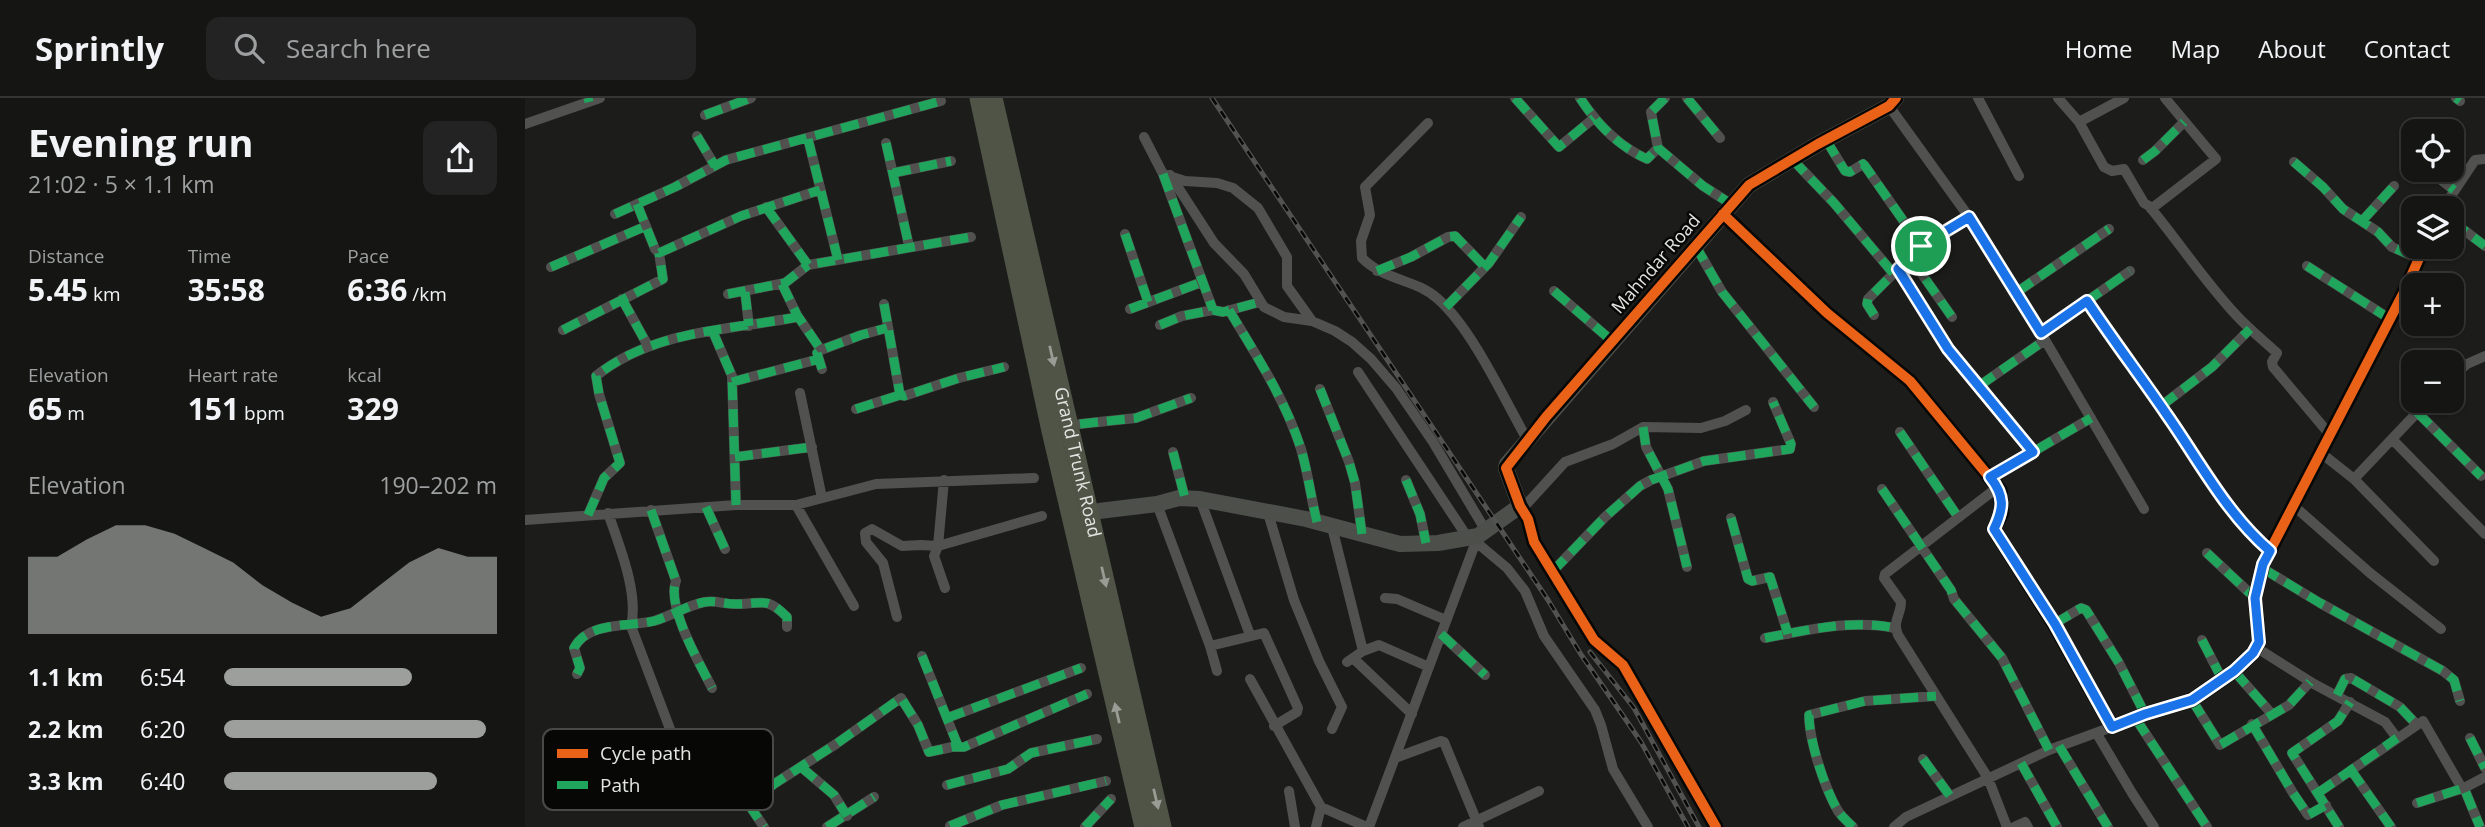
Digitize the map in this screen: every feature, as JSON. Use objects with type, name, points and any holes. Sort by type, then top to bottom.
[{"type":"highway","name":"Grand Trunk Road","points":[[979,98],[1067,427],[1144,827]]},
{"type":"highway","name":"Grand Trunk Road","points":[[993,98],[1067,427],[1162,827]]},
{"type":"street","points":[[705,115],[751,98]]},
{"type":"street","points":[[1515,98],[1559,147],[1594,118]]},
{"type":"street","points":[[1595,98],[1583,103],[1594,118],[1632,152],[1647,159],[1658,148]]},
{"type":"street","points":[[1665,98],[1651,112],[1658,148],[1727,209],[1826,313],[1910,382],[2000,490],[2002,513],[1994,529],[2055,624],[2112,727]]},
{"type":"street","points":[[1687,98],[1720,138]]},
{"type":"street","points":[[1978,98],[2019,176]]},
{"type":"street","points":[[2058,98],[2079,122],[2104,167],[2112,171],[2124,169],[2144,203],[2210,285],[2250,329],[2277,353],[2273,367],[2331,436]]},
{"type":"street","points":[[2079,122],[2124,98]]},
{"type":"street","points":[[2151,209],[2216,159],[2165,98]]},
{"type":"street","points":[[525,124],[592,99]]},
{"type":"street","points":[[615,214],[726,160],[941,101]]},
{"type":"street","points":[[1893,102],[2017,292],[2144,509]]},
{"type":"street","name":"Mahndar Road","points":[[1521,508],[1506,468],[1727,209],[1749,185],[1893,102]]},
{"type":"street","points":[[2143,160],[2184,122]]},
{"type":"street","points":[[1428,123],[1366,187],[1370,215],[1361,242],[1362,258],[1377,271],[1415,285],[1433,295],[1446,307],[1467,334],[1528,441]]},
{"type":"street","points":[[697,136],[715,166]]},
{"type":"street","points":[[1144,137],[1214,243],[1244,274],[1260,302],[1275,315],[1312,321],[1335,331],[1371,359],[1396,388],[1433,442],[1477,537],[1368,827],[1321,807],[1250,679]]},
{"type":"street","points":[[808,139],[838,260]]},
{"type":"street","points":[[1826,140],[1846,172],[1863,164],[1865,166],[1921,246]]},
{"type":"street","points":[[885,144],[909,246]]},
{"type":"street","points":[[1792,159],[1896,271],[1948,349],[2033,452]]},
{"type":"street","points":[[2450,196],[2475,160],[2485,159]]},
{"type":"street","points":[[893,173],[951,160]]},
{"type":"street","points":[[2294,162],[2343,209],[2401,251]]},
{"type":"street","points":[[1167,174],[1213,310]]},
{"type":"street","points":[[1167,174],[1185,181],[1225,185],[1249,198],[1263,214],[1287,257],[1287,286],[1312,321]]},
{"type":"street","points":[[2444,182],[2454,190]]},
{"type":"street","points":[[2362,221],[2394,186]]},
{"type":"street","points":[[659,253],[741,216],[820,190]]},
{"type":"street","points":[[563,330],[663,279],[659,253],[637,204]]},
{"type":"street","points":[[766,207],[808,265]]},
{"type":"street","points":[[1446,307],[1485,267],[1521,217]]},
{"type":"street","points":[[1874,315],[1867,304],[1868,299],[1921,246],[1969,217]]},
{"type":"street","points":[[551,267],[646,226]]},
{"type":"street","points":[[2017,292],[2109,229]]},
{"type":"street","points":[[2464,230],[2485,246]]},
{"type":"street","points":[[1125,234],[1148,302]]},
{"type":"street","points":[[1377,271],[1455,236],[1485,267]]},
{"type":"street","points":[[728,294],[782,284],[808,265],[971,237]]},
{"type":"street","points":[[1695,246],[1722,292],[1814,407]]},
{"type":"street","points":[[1910,257],[1952,317]]},
{"type":"street","points":[[2416,273],[2419,259]]},
{"type":"street","points":[[2308,266],[2390,318]]},
{"type":"street","points":[[1979,386],[2087,301],[2130,271]]},
{"type":"street","points":[[1130,309],[1202,282]]},
{"type":"street","points":[[782,284],[821,359]]},
{"type":"street","points":[[745,292],[748,326]]},
{"type":"street","points":[[1554,292],[1612,341]]},
{"type":"street","points":[[622,299],[648,346]]},
{"type":"street","points":[[2087,301],[2161,406],[2194,459],[2231,509],[2270,551]]},
{"type":"street","points":[[1894,827],[1906,817],[2054,748],[2192,700],[2234,671],[2257,648],[2259,642],[2255,598],[2262,568],[2401,301]]},
{"type":"street","points":[[1160,325],[1182,316],[1229,310],[1260,302]]},
{"type":"street","points":[[884,304],[900,395]]},
{"type":"street","points":[[1229,310],[1268,373],[1300,446],[1363,651]]},
{"type":"street","points":[[588,515],[604,478],[620,463],[596,376],[613,362],[648,346],[683,336],[798,317]]},
{"type":"street","points":[[732,382],[821,359],[862,335],[887,328]]},
{"type":"street","points":[[2161,406],[2212,367],[2250,329]]},
{"type":"street","points":[[713,332],[729,368],[732,382],[736,505]]},
{"type":"street","points":[[2464,367],[2485,356]]},
{"type":"street","points":[[856,409],[1004,367]]},
{"type":"street","points":[[1358,372],[1477,537],[1525,591],[1544,636],[1595,710],[1609,761],[1617,779],[1648,827]]},
{"type":"street","points":[[1320,389],[1349,462],[1355,483],[1362,534]]},
{"type":"street","points":[[800,393],[822,498]]},
{"type":"street","points":[[1067,427],[1136,418],[1191,398]]},
{"type":"street","points":[[1552,572],[1624,500],[1661,475],[1704,461],[1790,449],[1791,444],[1773,402]]},
{"type":"street","points":[[1099,511],[1192,499],[1325,525],[1400,544],[1477,537],[1521,508],[1565,462],[1613,444],[1643,427],[1702,428],[1725,421],[1746,410]]},
{"type":"street","points":[[2354,480],[2416,413]]},
{"type":"street","points":[[2418,413],[2481,476]]},
{"type":"street","points":[[2007,827],[1988,778],[1895,628],[1901,602],[1885,574],[1958,517],[1994,482],[2033,452],[2091,418]]},
{"type":"street","points":[[1643,427],[1646,447],[1668,489],[1687,567]]},
{"type":"street","points":[[1900,432],[1958,517]]},
{"type":"street","points":[[2392,439],[2485,534]]},
{"type":"street","points":[[735,457],[812,447]]},
{"type":"street","points":[[1173,452],[1249,635]]},
{"type":"street","points":[[2321,453],[2354,480],[2434,561]]},
{"type":"street","points":[[525,520],[736,505],[796,505],[876,484],[1034,478]]},
{"type":"street","points":[[944,480],[939,546],[934,556],[946,588]]},
{"type":"street","points":[[1406,480],[1420,514],[1426,543]]},
{"type":"street","points":[[1882,489],[1951,590],[1954,599],[2002,657],[2054,748],[2108,827]]},
{"type":"street","points":[[1157,504],[1217,671]]},
{"type":"street","points":[[796,505],[854,606]]},
{"type":"street","points":[[2294,506],[2370,573],[2441,629]]},
{"type":"street","points":[[706,507],[726,549]]},
{"type":"street","points":[[1521,508],[1528,519],[1534,542],[1552,572],[1594,640],[1623,665],[1716,827]]},
{"type":"street","points":[[651,510],[676,581],[674,593],[678,612],[712,688]]},
{"type":"street","points":[[608,513],[627,572],[633,617],[631,626],[670,729]]},
{"type":"street","points":[[1268,513],[1294,600],[1319,661],[1342,706],[1332,729]]},
{"type":"street","points":[[897,617],[883,563],[866,542],[866,531],[876,531],[902,547],[939,546],[1042,516]]},
{"type":"street","points":[[1731,518],[1748,579],[1752,581],[1770,577],[1788,634]]},
{"type":"street","points":[[2207,554],[2255,598]]},
{"type":"street","points":[[2262,568],[2444,671],[2454,680],[2460,701]]},
{"type":"street","points":[[1385,598],[1397,599],[1446,620]]},
{"type":"street","points":[[577,674],[580,668],[574,648],[579,640],[591,632],[651,621],[708,601],[736,604],[757,601],[779,609],[787,617],[787,627]]},
{"type":"street","points":[[2055,624],[2081,608],[2086,610],[2119,663],[2141,716],[2207,827]]},
{"type":"street","points":[[1765,638],[1842,625],[1877,624],[1895,628]]},
{"type":"street","points":[[1210,646],[1264,633],[1298,708],[1297,712],[1274,726]]},
{"type":"street","points":[[1441,634],[1485,675]]},
{"type":"street","points":[[2202,640],[2222,680]]},
{"type":"street","points":[[1412,714],[1350,660],[1379,645],[1429,667]]},
{"type":"street","points":[[2257,648],[2385,722],[2397,738]]},
{"type":"street","points":[[922,656],[958,746]]},
{"type":"street","points":[[947,718],[1081,668]]},
{"type":"street","points":[[2234,671],[2271,713]]},
{"type":"street","points":[[2337,695],[2346,678],[2351,678],[2400,707],[2417,725]]},
{"type":"street","points":[[2192,700],[2220,745],[2252,724],[2289,705],[2310,681]]},
{"type":"street","points":[[773,787],[901,698],[918,725],[929,752],[964,747],[1087,694]]},
{"type":"street","points":[[1853,827],[1838,811],[1829,790],[1814,743],[1810,715],[1865,701],[1936,696]]},
{"type":"street","points":[[2339,827],[2292,753],[2338,721],[2350,702]]},
{"type":"street","points":[[2318,793],[2423,721],[2454,777],[2464,788],[2480,827]]},
{"type":"street","points":[[2252,724],[2308,815],[2326,805]]},
{"type":"street","points":[[2097,734],[2154,827]]},
{"type":"street","points":[[2470,738],[2485,768]]},
{"type":"street","points":[[947,785],[1009,769],[1031,753],[1097,739]]},
{"type":"street","points":[[1395,758],[1444,742],[1478,824]]},
{"type":"street","points":[[1923,759],[1950,796]]},
{"type":"street","points":[[2021,763],[2057,827]]},
{"type":"street","points":[[800,767],[834,794],[847,816]]},
{"type":"street","points":[[2351,770],[2391,827]]},
{"type":"street","points":[[2417,803],[2464,788],[2485,777]]},
{"type":"street","points":[[950,826],[1002,806],[1106,781]]},
{"type":"street","points":[[1289,791],[1295,827]]},
{"type":"street","points":[[1463,827],[1478,824],[1487,814],[1539,791]]},
{"type":"street","points":[[827,827],[874,797]]},
{"type":"street","points":[[1085,827],[1111,799]]},
{"type":"street","points":[[1316,827],[1321,807]]},
{"type":"street","points":[[752,810],[764,827]]},
{"type":"street","points":[[2014,827],[2025,822],[2028,827]]},
{"type":"railway","points":[[1212,98],[1641,742],[1688,827]]},
{"type":"railway","points":[[1590,652],[1634,708],[1699,827]]},
{"type":"marked path","points":[[588,98],[589,102]]},
{"type":"marked path","points":[[705,115],[751,98]]},
{"type":"marked path","points":[[1515,98],[1559,147],[1594,118]]},
{"type":"marked path","points":[[1580,98],[1601,125],[1627,148],[1647,159],[1658,148]]},
{"type":"marked path","points":[[1665,98],[1651,112],[1658,148],[1703,186],[1731,204]]},
{"type":"marked path","points":[[1687,98],[1720,138]]},
{"type":"marked path","points":[[2456,98],[2460,101]]},
{"type":"marked path","points":[[615,214],[726,160],[941,101]]},
{"type":"marked path","points":[[2143,160],[2184,122]]},
{"type":"marked path","points":[[697,136],[715,166]]},
{"type":"marked path","points":[[808,139],[838,260]]},
{"type":"marked path","points":[[1826,140],[1845,171],[1850,172],[1863,164],[1865,166],[1921,246]]},
{"type":"marked path","points":[[886,143],[909,246]]},
{"type":"marked path","points":[[1792,159],[1834,203],[1893,273]]},
{"type":"marked path","points":[[893,173],[951,161]]},
{"type":"marked path","points":[[2294,162],[2343,209],[2401,251]]},
{"type":"marked path","points":[[1163,174],[1213,310]]},
{"type":"marked path","points":[[2444,182],[2454,190]]},
{"type":"marked path","points":[[2362,221],[2394,186]]},
{"type":"marked path","points":[[637,204],[659,253],[741,216],[820,190]]},
{"type":"marked path","points":[[766,207],[808,265],[971,237]]},
{"type":"marked path","points":[[1446,307],[1489,263],[1521,217]]},
{"type":"marked path","points":[[1874,315],[1867,304],[1868,299],[1921,246],[1969,217]]},
{"type":"marked path","points":[[551,267],[646,226]]},
{"type":"marked path","points":[[2017,292],[2109,229]]},
{"type":"marked path","points":[[2464,230],[2485,246]]},
{"type":"marked path","points":[[1125,234],[1148,302]]},
{"type":"marked path","points":[[1377,271],[1455,236],[1485,267]]},
{"type":"marked path","points":[[1695,245],[1722,292],[1814,407]]},
{"type":"marked path","points":[[563,330],[663,279],[659,253]]},
{"type":"marked path","points":[[1910,257],[1952,317]]},
{"type":"marked path","points":[[728,294],[785,283],[808,265]]},
{"type":"marked path","points":[[2307,266],[2390,319]]},
{"type":"marked path","points":[[1898,269],[1948,349],[2033,452]]},
{"type":"marked path","points":[[2041,333],[2130,271]]},
{"type":"marked path","points":[[1130,309],[1202,282]]},
{"type":"marked path","points":[[782,284],[797,315],[821,350]]},
{"type":"marked path","points":[[1554,291],[1612,341]]},
{"type":"marked path","points":[[745,292],[749,326]]},
{"type":"marked path","points":[[622,299],[648,346]]},
{"type":"marked path","points":[[2087,301],[2227,504],[2270,551]]},
{"type":"marked path","points":[[1160,325],[1182,316],[1213,310],[1223,312],[1260,302]]},
{"type":"marked path","points":[[884,304],[900,395],[1004,367]]},
{"type":"marked path","points":[[1229,310],[1287,413],[1303,458],[1317,522]]},
{"type":"marked path","points":[[588,515],[604,478],[620,463],[596,376],[642,349],[667,341],[719,329],[798,317]]},
{"type":"marked path","points":[[822,369],[817,353],[821,350],[887,328]]},
{"type":"marked path","points":[[2161,406],[2212,367],[2250,329]]},
{"type":"marked path","points":[[713,332],[732,376],[736,505]]},
{"type":"marked path","points":[[1979,386],[2045,340]]},
{"type":"marked path","points":[[732,382],[819,359]]},
{"type":"marked path","points":[[1320,389],[1349,462],[1355,483],[1362,534]]},
{"type":"marked path","points":[[856,409],[900,395]]},
{"type":"marked path","points":[[1080,424],[1136,418],[1191,398]]},
{"type":"marked path","points":[[1552,572],[1605,517],[1640,486],[1651,480],[1704,461],[1790,449],[1791,444],[1773,402]]},
{"type":"marked path","points":[[2418,413],[2481,476]]},
{"type":"marked path","points":[[1990,477],[2091,418]]},
{"type":"marked path","points":[[1643,427],[1646,447],[1668,489],[1687,567]]},
{"type":"marked path","points":[[1900,432],[1958,517]]},
{"type":"marked path","points":[[735,457],[812,447]]},
{"type":"marked path","points":[[1173,452],[1185,498]]},
{"type":"marked path","points":[[1406,480],[1420,514],[1426,543]]},
{"type":"marked path","points":[[1882,489],[1951,590],[1954,599],[2002,658],[2049,750]]},
{"type":"marked path","points":[[706,507],[725,549]]},
{"type":"marked path","points":[[651,510],[676,581],[674,592],[680,620],[712,688]]},
{"type":"marked path","points":[[1731,518],[1748,579],[1752,581],[1770,577],[1788,634]]},
{"type":"marked path","points":[[2207,553],[2255,598]]},
{"type":"marked path","points":[[2262,568],[2443,671],[2454,680],[2460,701]]},
{"type":"marked path","points":[[577,674],[580,668],[574,648],[580,639],[589,633],[599,629],[654,621],[705,602],[769,604],[787,617],[787,627]]},
{"type":"marked path","points":[[2054,624],[2081,608],[2086,610],[2119,663],[2145,714]]},
{"type":"marked path","points":[[1765,638],[1846,625],[1895,628]]},
{"type":"marked path","points":[[1441,634],[1485,675]]},
{"type":"marked path","points":[[2202,640],[2222,679]]},
{"type":"marked path","points":[[922,656],[958,746]]},
{"type":"marked path","points":[[947,718],[1081,668]]},
{"type":"marked path","points":[[2234,671],[2271,713]]},
{"type":"marked path","points":[[2337,695],[2345,679],[2351,678],[2400,707],[2417,725]]},
{"type":"marked path","points":[[2192,700],[2220,745],[2289,705],[2310,682]]},
{"type":"marked path","points":[[773,785],[901,698],[918,725],[929,752],[964,747],[1087,694]]},
{"type":"marked path","points":[[1853,827],[1838,811],[1828,790],[1815,751],[1809,715],[1865,701],[1936,696]]},
{"type":"marked path","points":[[2339,827],[2292,753],[2338,721],[2350,702]]},
{"type":"marked path","points":[[2136,719],[2207,827]]},
{"type":"marked path","points":[[2252,724],[2308,815],[2326,805]]},
{"type":"marked path","points":[[2318,793],[2397,738]]},
{"type":"marked path","points":[[2470,738],[2485,768]]},
{"type":"marked path","points":[[947,785],[1008,769],[1031,753],[1097,739]]},
{"type":"marked path","points":[[2059,746],[2108,827]]},
{"type":"marked path","points":[[1923,759],[1950,796]]},
{"type":"marked path","points":[[2021,763],[2057,827]]},
{"type":"marked path","points":[[801,767],[834,795],[847,816]]},
{"type":"marked path","points":[[2351,770],[2391,827]]},
{"type":"marked path","points":[[950,826],[1002,805],[1106,781]]},
{"type":"marked path","points":[[2417,803],[2464,788],[2480,827]]},
{"type":"marked path","points":[[827,827],[874,797]]},
{"type":"marked path","points":[[1085,827],[1111,799]]},
{"type":"marked path","points":[[752,810],[764,827]]},
{"type":"cycle path","points":[[1716,827],[1623,665],[1594,640],[1534,542],[1528,519],[1520,506],[1506,468],[1546,417],[1749,185],[1889,106],[1896,98]]},
{"type":"cycle path","points":[[1723,214],[1827,313],[1910,381],[2000,490],[2002,513],[1994,529],[2054,624],[2112,727],[2192,700],[2234,671],[2253,653],[2259,642],[2255,598],[2263,564],[2419,259]]},
{"type":"route","points":[[1969,217],[2041,333],[2087,301],[2168,415],[2218,493],[2257,540],[2270,551],[2263,564],[2255,598],[2259,642],[2257,648],[2234,671],[2192,700],[2112,727],[2055,624],[1994,529],[2002,513],[2000,490],[1990,477],[2033,452],[1948,349],[1898,269],[1921,246],[1969,217]]}]
